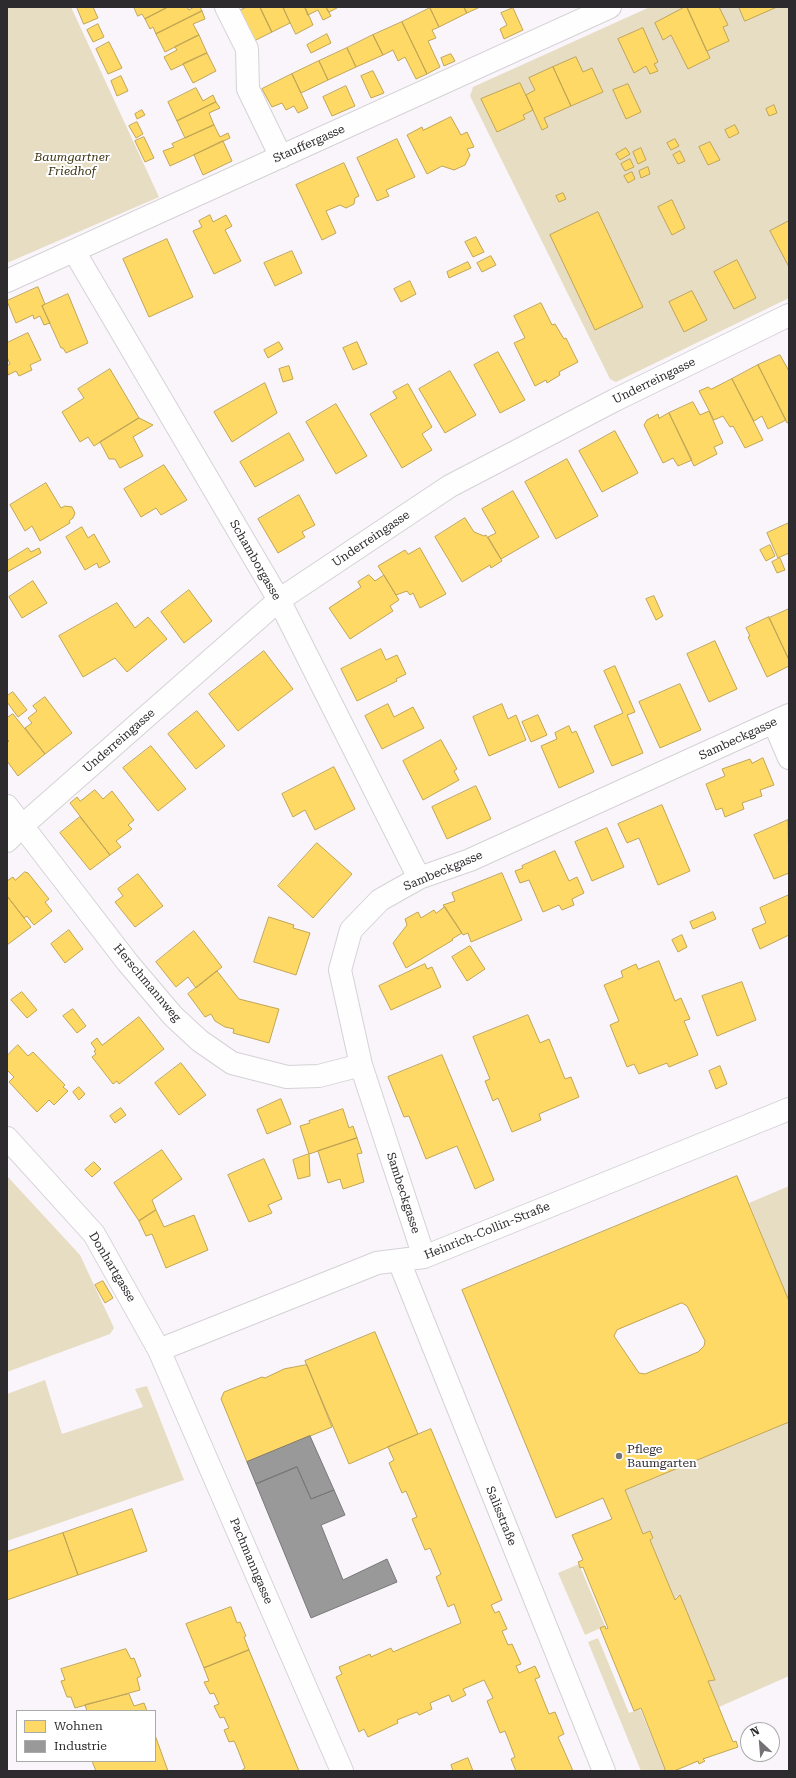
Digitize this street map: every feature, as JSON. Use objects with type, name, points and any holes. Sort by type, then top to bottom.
[{"type":"street","points":[[226,7],[247,49],[248,89],[281,157]]},
{"type":"street","name":"Stauffergasse","points":[[7,281],[281,157],[587,12],[610,7]]},
{"type":"street","name":"Schamborgasse","points":[[74,251],[279,600],[419,878]]},
{"type":"street","name":"Underreingasse","points":[[7,842],[22,826],[279,600],[450,486],[615,400],[789,316]]},
{"type":"street","points":[[781,719],[789,758]]},
{"type":"street","name":"Sambeckgasse","points":[[424,1257],[361,1065],[340,970],[351,930],[380,900],[419,878],[470,860],[781,719]]},
{"type":"street","name":"Herschmannweg","points":[[7,806],[128,963],[173,1016],[200,1041],[232,1063],[287,1078],[319,1076],[361,1065]]},
{"type":"street","name":"Heinrich-Collin-Straße","points":[[159,1350],[377,1263],[424,1257],[789,1109]]},
{"type":"street","name":"Donhartgasse","points":[[7,1138],[94,1234],[159,1350]]},
{"type":"street","name":"Salisstraße","points":[[399,1261],[604,1771]]},
{"type":"street","name":"Pachmanngasse","points":[[159,1350],[342,1771]]},
{"type":"green space","name":"Baumgartner Friedhof","points":[[7,7],[71,7],[159,197],[7,263]]},
{"type":"green space","points":[[650,7],[789,7],[789,298],[616,382],[610,379],[470,96],[473,87]]},
{"type":"green space","points":[[7,1176],[80,1255],[114,1328],[110,1334],[7,1372]]},
{"type":"green space","points":[[789,1186],[789,1301],[749,1203]]},
{"type":"green space","points":[[45,1380],[62,1434],[143,1407],[135,1389],[147,1386],[184,1480],[7,1541],[7,1394]]},
{"type":"green space","points":[[789,1422],[789,1676],[719,1707],[708,1681],[715,1680],[680,1596],[676,1597],[677,1600],[675,1600],[650,1540],[653,1538],[650,1531],[643,1534],[625,1490]]},
{"type":"green space","points":[[579,1564],[605,1626],[585,1635],[558,1573]]},
{"type":"green space","points":[[598,1638],[629,1713],[640,1709],[665,1769],[663,1771],[641,1771],[588,1642]]},
{"type":"building: Wohnen","points":[[77,7],[93,7],[98,18],[84,24]]},
{"type":"building: Wohnen","points":[[134,7],[168,7],[145,19],[142,14],[138,16]]},
{"type":"building: Wohnen","points":[[168,7],[187,7],[189,10],[194,7],[200,7],[202,11],[156,34],[153,27],[150,29],[145,19]]},
{"type":"building: Wohnen","points":[[247,7],[260,7],[272,32],[254,41],[239,11]]},
{"type":"building: Wohnen","points":[[260,7],[283,7],[290,23],[272,32]]},
{"type":"building: Wohnen","points":[[283,7],[305,7],[313,25],[296,34]]},
{"type":"building: Wohnen","points":[[305,7],[326,7],[331,16],[323,20],[318,10],[308,15]]},
{"type":"building: Wohnen","points":[[326,7],[336,7],[337,8],[329,12]]},
{"type":"building: Wohnen","points":[[464,7],[467,13],[439,27],[430,8]]},
{"type":"building: Wohnen","points":[[464,7],[480,7],[467,13]]},
{"type":"building: Wohnen","points":[[687,7],[710,58],[688,69],[671,35],[663,40],[655,23]]},
{"type":"building: Wohnen","points":[[687,7],[719,7],[728,25],[723,27],[729,41],[707,51]]},
{"type":"building: Wohnen","points":[[739,7],[777,7],[745,21]]},
{"type":"building: Wohnen","points":[[430,8],[439,27],[432,30],[436,38],[428,41],[440,67],[427,74],[402,22]]},
{"type":"building: Wohnen","points":[[513,8],[523,30],[504,39],[500,29],[507,25],[501,13]]},
{"type":"building: Wohnen","points":[[202,11],[205,19],[193,24],[199,35],[165,52],[156,34]]},
{"type":"building: Wohnen","points":[[402,22],[427,74],[416,79],[405,57],[398,61],[393,50],[383,55],[373,35]]},
{"type":"building: Wohnen","points":[[98,24],[104,37],[93,42],[87,30]]},
{"type":"building: Wohnen","points":[[643,28],[658,62],[654,64],[658,71],[650,74],[646,66],[634,73],[618,39]]},
{"type":"building: Wohnen","points":[[327,34],[331,43],[311,53],[307,45]]},
{"type":"building: Wohnen","points":[[199,35],[207,53],[171,70],[164,57],[177,50],[175,47]]},
{"type":"building: Wohnen","points":[[373,35],[383,55],[356,67],[347,48]]},
{"type":"building: Wohnen","points":[[109,42],[122,68],[108,74],[96,49]]},
{"type":"building: Wohnen","points":[[347,48],[356,67],[328,80],[319,61]]},
{"type":"building: Wohnen","points":[[207,53],[216,71],[193,83],[183,64]]},
{"type":"building: Wohnen","points":[[451,54],[455,61],[444,66],[441,58]]},
{"type":"building: Wohnen","points":[[576,57],[583,72],[592,68],[603,92],[571,106],[553,67]]},
{"type":"building: Wohnen","points":[[319,61],[328,80],[301,93],[292,74]]},
{"type":"building: Wohnen","points":[[553,67],[571,106],[544,118],[548,127],[542,130],[526,95],[535,90],[529,78]]},
{"type":"building: Wohnen","points":[[373,71],[384,93],[371,98],[361,76]]},
{"type":"building: Wohnen","points":[[292,74],[308,108],[298,113],[294,106],[286,110],[282,103],[272,107],[262,89]]},
{"type":"building: Wohnen","points":[[121,76],[128,91],[117,96],[111,81]]},
{"type":"building: Wohnen","points":[[520,83],[533,110],[523,115],[525,119],[497,132],[481,99]]},
{"type":"building: Wohnen","points":[[628,84],[641,112],[626,119],[613,90]]},
{"type":"building: Wohnen","points":[[346,86],[355,106],[332,116],[323,97]]},
{"type":"building: Wohnen","points":[[196,88],[203,101],[213,95],[216,102],[177,121],[168,102]]},
{"type":"building: Wohnen","points":[[216,102],[220,108],[209,113],[214,125],[185,138],[177,121]]},
{"type":"building: Wohnen","points":[[774,105],[777,113],[769,116],[766,109]]},
{"type":"building: Wohnen","points":[[142,110],[145,115],[137,119],[135,114]]},
{"type":"building: Wohnen","points":[[451,117],[461,135],[467,132],[474,147],[467,149],[470,155],[465,165],[454,170],[442,166],[427,174],[407,135],[422,127],[423,130]]},
{"type":"building: Wohnen","points":[[137,122],[143,134],[136,138],[129,126]]},
{"type":"building: Wohnen","points":[[214,125],[220,137],[228,133],[230,138],[170,166],[163,151],[174,147],[172,144]]},
{"type":"building: Wohnen","points":[[735,125],[739,133],[729,138],[725,130]]},
{"type":"building: Wohnen","points":[[144,137],[154,158],[145,162],[135,141]]},
{"type":"building: Wohnen","points":[[397,139],[415,177],[386,190],[389,196],[377,201],[357,158]]},
{"type":"building: Wohnen","points":[[675,139],[679,146],[671,150],[667,143]]},
{"type":"building: Wohnen","points":[[223,141],[232,161],[203,175],[194,155]]},
{"type":"building: Wohnen","points":[[710,142],[720,160],[708,165],[699,147]]},
{"type":"building: Wohnen","points":[[626,148],[630,154],[620,160],[616,154]]},
{"type":"building: Wohnen","points":[[641,148],[646,160],[638,164],[633,152]]},
{"type":"building: Wohnen","points":[[680,151],[685,161],[678,164],[673,155]]},
{"type":"building: Wohnen","points":[[630,159],[634,167],[625,171],[621,164]]},
{"type":"building: Wohnen","points":[[344,163],[359,196],[355,198],[354,204],[346,208],[340,205],[326,211],[336,233],[322,240],[296,185]]},
{"type":"building: Wohnen","points":[[648,167],[650,174],[641,178],[639,171]]},
{"type":"building: Wohnen","points":[[632,172],[635,179],[628,183],[624,176]]},
{"type":"building: Wohnen","points":[[563,193],[566,199],[559,202],[556,196]]},
{"type":"building: Wohnen","points":[[672,200],[685,228],[672,235],[658,207]]},
{"type":"building: Wohnen","points":[[598,212],[643,307],[595,330],[550,235]]},
{"type":"building: Wohnen","points":[[210,215],[213,222],[226,215],[232,226],[225,230],[241,261],[214,274],[193,231],[202,227],[199,221]]},
{"type":"building: Wohnen","points":[[789,221],[789,267],[770,231]]},
{"type":"building: Wohnen","points":[[476,237],[484,252],[473,257],[465,242]]},
{"type":"building: Wohnen","points":[[167,239],[193,297],[149,317],[123,259]]},
{"type":"building: Wohnen","points":[[292,251],[302,273],[275,286],[264,263]]},
{"type":"building: Wohnen","points":[[491,256],[496,265],[482,272],[477,263]]},
{"type":"building: Wohnen","points":[[737,260],[756,298],[734,309],[714,272]]},
{"type":"building: Wohnen","points":[[468,262],[471,268],[449,278],[447,272]]},
{"type":"building: Wohnen","points":[[410,281],[416,294],[401,302],[394,289]]},
{"type":"building: Wohnen","points":[[38,287],[45,304],[42,306],[50,323],[44,325],[40,316],[34,319],[33,315],[16,323],[7,301]]},
{"type":"building: Wohnen","points":[[692,291],[707,320],[684,332],[669,302]]},
{"type":"building: Wohnen","points":[[68,294],[88,343],[66,353],[63,348],[61,348],[42,306]]},
{"type":"building: Wohnen","points":[[541,303],[552,325],[555,324],[564,339],[566,338],[578,362],[559,372],[560,375],[547,383],[546,380],[535,386],[514,343],[525,338],[514,316]]},
{"type":"building: Wohnen","points":[[28,333],[41,360],[30,365],[32,370],[19,376],[16,371],[8,375],[7,366],[10,364],[7,357],[7,343]]},
{"type":"building: Wohnen","points":[[279,342],[283,349],[268,358],[264,350]]},
{"type":"building: Wohnen","points":[[357,342],[367,364],[353,370],[343,348]]},
{"type":"building: Wohnen","points":[[498,352],[525,400],[500,413],[474,365]]},
{"type":"building: Wohnen","points":[[780,355],[789,371],[789,422],[787,423],[758,365]]},
{"type":"building: Wohnen","points":[[758,365],[786,420],[768,429],[762,416],[754,421],[732,379]]},
{"type":"building: Wohnen","points":[[289,366],[293,379],[283,382],[279,369]]},
{"type":"building: Wohnen","points":[[110,369],[139,418],[94,446],[88,437],[80,442],[62,412],[84,398],[78,389]]},
{"type":"building: Wohnen","points":[[450,371],[476,415],[445,433],[419,389]]},
{"type":"building: Wohnen","points":[[732,379],[763,440],[745,448],[733,426],[730,427],[723,416],[714,420],[699,391],[708,387],[711,389]]},
{"type":"building: Wohnen","points":[[265,383],[277,413],[232,442],[214,412]]},
{"type":"building: Wohnen","points":[[408,384],[432,427],[422,434],[432,450],[402,468],[370,414],[397,398],[393,392]]},
{"type":"building: Wohnen","points":[[693,402],[700,415],[709,411],[723,443],[714,447],[717,454],[694,466],[669,413]]},
{"type":"building: Wohnen","points":[[336,404],[367,456],[336,474],[306,422]]},
{"type":"building: Wohnen","points":[[669,413],[692,460],[678,466],[673,458],[663,463],[644,425],[647,420],[658,414],[659,418]]},
{"type":"building: Wohnen","points":[[139,418],[153,425],[133,437],[143,456],[120,468],[115,459],[109,459],[100,442]]},
{"type":"building: Wohnen","points":[[615,431],[638,473],[602,492],[579,451]]},
{"type":"building: Wohnen","points":[[289,433],[304,460],[255,487],[240,462]]},
{"type":"building: Wohnen","points":[[567,459],[598,516],[556,539],[525,482]]},
{"type":"building: Wohnen","points":[[164,465],[187,500],[161,515],[156,508],[141,517],[124,489]]},
{"type":"building: Wohnen","points":[[46,483],[61,508],[65,506],[72,507],[75,513],[73,518],[69,521],[70,523],[40,541],[32,526],[25,531],[10,505]]},
{"type":"building: Wohnen","points":[[513,491],[539,537],[501,559],[488,537],[496,533],[482,509]]},
{"type":"building: Wohnen","points":[[299,495],[315,525],[302,532],[305,537],[278,553],[258,519]]},
{"type":"building: Wohnen","points":[[465,518],[474,532],[484,536],[486,535],[502,561],[491,568],[490,565],[462,582],[435,537]]},
{"type":"building: Wohnen","points":[[789,523],[789,553],[778,558],[767,533]]},
{"type":"building: Wohnen","points":[[82,527],[88,538],[94,534],[110,562],[99,568],[97,563],[85,570],[66,537]]},
{"type":"building: Wohnen","points":[[770,545],[775,556],[766,561],[760,550]]},
{"type":"building: Wohnen","points":[[28,548],[31,552],[39,548],[41,553],[7,572],[7,561]]},
{"type":"building: Wohnen","points":[[420,548],[446,594],[420,608],[413,593],[410,595],[407,591],[396,595],[378,566],[405,550],[408,554]]},
{"type":"building: Wohnen","points":[[780,558],[785,570],[777,573],[772,562]]},
{"type":"building: Wohnen","points":[[369,575],[375,581],[384,575],[399,600],[390,606],[393,611],[350,639],[329,608],[361,587],[358,582]]},
{"type":"building: Wohnen","points":[[33,581],[47,603],[22,618],[9,597]]},
{"type":"building: Wohnen","points":[[189,590],[212,621],[184,643],[161,612]]},
{"type":"building: Wohnen","points":[[654,596],[663,616],[656,620],[646,599]]},
{"type":"building: Wohnen","points":[[117,603],[135,628],[148,617],[167,639],[127,672],[115,658],[83,677],[59,636]]},
{"type":"building: Wohnen","points":[[789,609],[789,660],[769,618]]},
{"type":"building: Wohnen","points":[[769,617],[789,660],[789,666],[767,677],[748,637],[750,636],[746,628]]},
{"type":"building: Wohnen","points":[[715,641],[737,689],[709,702],[687,654]]},
{"type":"building: Wohnen","points":[[381,649],[386,660],[397,655],[406,674],[396,679],[397,681],[357,701],[341,669]]},
{"type":"building: Wohnen","points":[[264,651],[293,689],[238,731],[209,694]]},
{"type":"building: Wohnen","points":[[615,666],[635,712],[627,715],[643,753],[612,766],[594,726],[623,713],[604,671]]},
{"type":"building: Wohnen","points":[[680,684],[701,730],[660,748],[639,702]]},
{"type":"building: Wohnen","points":[[13,692],[27,710],[18,717],[7,702],[7,696]]},
{"type":"building: Wohnen","points":[[45,697],[72,733],[45,754],[25,728],[32,723],[28,718],[37,711],[33,706]]},
{"type":"building: Wohnen","points":[[388,704],[394,717],[413,707],[424,728],[382,749],[365,716]]},
{"type":"building: Wohnen","points":[[502,704],[508,719],[516,715],[526,740],[489,756],[473,717]]},
{"type":"building: Wohnen","points":[[197,711],[225,746],[196,769],[168,734]]},
{"type":"building: Wohnen","points":[[13,714],[45,754],[18,776],[7,761],[7,743],[9,741],[7,739],[7,718]]},
{"type":"building: Wohnen","points":[[538,715],[547,735],[531,742],[522,722]]},
{"type":"building: Wohnen","points":[[569,726],[572,733],[576,731],[594,772],[559,788],[541,746],[557,739],[555,733]]},
{"type":"building: Wohnen","points":[[441,740],[457,769],[454,771],[459,780],[423,800],[403,761]]},
{"type":"building: Wohnen","points":[[151,746],[186,789],[158,811],[123,768]]},
{"type":"building: Wohnen","points":[[763,758],[774,785],[760,790],[762,796],[742,803],[744,809],[725,817],[722,808],[716,810],[706,784],[725,776],[722,769],[750,759],[752,763]]},
{"type":"building: Wohnen","points":[[334,767],[355,809],[315,830],[305,810],[293,817],[282,794]]},
{"type":"building: Wohnen","points":[[476,786],[491,819],[447,839],[432,807]]},
{"type":"building: Wohnen","points":[[95,790],[103,799],[112,791],[134,820],[128,825],[132,829],[116,841],[121,847],[110,855],[70,803],[77,797],[80,801]]},
{"type":"building: Wohnen","points":[[662,805],[690,871],[658,885],[639,838],[627,843],[618,824]]},
{"type":"building: Wohnen","points":[[80,817],[110,855],[90,870],[60,833]]},
{"type":"building: Wohnen","points":[[788,820],[789,873],[774,879],[754,835]]},
{"type":"building: Wohnen","points":[[607,828],[624,867],[592,881],[575,842]]},
{"type":"building: Wohnen","points":[[317,843],[352,874],[313,918],[278,886]]},
{"type":"building: Wohnen","points":[[555,851],[569,881],[577,877],[584,893],[572,899],[574,905],[562,910],[559,905],[543,912],[529,880],[520,883],[515,871],[523,868],[522,866]]},
{"type":"building: Wohnen","points":[[25,872],[28,873],[49,899],[45,902],[52,911],[34,925],[27,916],[24,918],[7,896],[7,881],[13,877],[15,880]]},
{"type":"building: Wohnen","points":[[502,873],[522,920],[471,942],[468,933],[463,935],[443,905],[455,901],[452,893]]},
{"type":"building: Wohnen","points":[[138,874],[163,906],[135,927],[115,902],[123,896],[118,889]]},
{"type":"building: Wohnen","points":[[789,895],[789,935],[760,949],[752,929],[766,923],[760,908]]},
{"type":"building: Wohnen","points":[[7,896],[31,927],[7,945]]},
{"type":"building: Wohnen","points":[[445,907],[462,933],[406,968],[393,943],[407,925],[405,919],[418,912],[421,918],[434,910],[436,913]]},
{"type":"building: Wohnen","points":[[713,912],[716,919],[693,929],[690,922]]},
{"type":"building: Wohnen","points":[[269,917],[294,925],[293,928],[310,933],[296,975],[254,962]]},
{"type":"building: Wohnen","points":[[69,930],[83,949],[65,963],[51,944]]},
{"type":"building: Wohnen","points":[[194,931],[222,967],[196,988],[188,977],[176,987],[156,962]]},
{"type":"building: Wohnen","points":[[682,935],[687,947],[678,952],[672,940]]},
{"type":"building: Wohnen","points":[[470,946],[485,969],[467,981],[452,957]]},
{"type":"building: Wohnen","points":[[659,961],[675,1001],[681,998],[690,1019],[684,1021],[698,1055],[669,1067],[667,1063],[639,1074],[634,1064],[627,1067],[610,1025],[619,1021],[604,985],[623,977],[621,971],[636,964],[638,969]]},
{"type":"building: Wohnen","points":[[425,964],[427,969],[432,967],[441,987],[391,1010],[379,986]]},
{"type":"building: Wohnen","points":[[217,971],[239,999],[279,1009],[269,1043],[233,1033],[234,1029],[225,1027],[215,1021],[211,1014],[205,1017],[188,994]]},
{"type":"building: Wohnen","points":[[742,982],[756,1020],[717,1036],[702,996]]},
{"type":"building: Wohnen","points":[[22,992],[37,1010],[27,1018],[11,1000]]},
{"type":"building: Wohnen","points":[[73,1009],[86,1026],[77,1033],[63,1016]]},
{"type":"building: Wohnen","points":[[528,1015],[540,1043],[549,1039],[565,1079],[571,1077],[579,1097],[539,1114],[541,1120],[512,1132],[498,1098],[493,1101],[485,1081],[490,1079],[473,1037]]},
{"type":"building: Wohnen","points":[[139,1017],[164,1049],[119,1084],[117,1081],[113,1084],[92,1057],[96,1054],[94,1051],[96,1050],[91,1043],[97,1038],[102,1045]]},
{"type":"building: Wohnen","points":[[18,1045],[28,1056],[33,1052],[65,1085],[63,1087],[68,1091],[54,1105],[49,1100],[37,1112],[9,1082],[14,1077],[7,1070],[7,1056]]},
{"type":"building: Wohnen","points":[[442,1055],[494,1180],[475,1189],[457,1146],[426,1159],[409,1116],[404,1117],[388,1077]]},
{"type":"building: Wohnen","points":[[181,1063],[206,1095],[179,1115],[155,1083]]},
{"type":"building: Wohnen","points":[[720,1066],[727,1084],[716,1089],[709,1071]]},
{"type":"building: Wohnen","points":[[79,1087],[85,1094],[79,1100],[73,1092]]},
{"type":"building: Wohnen","points":[[281,1099],[291,1124],[267,1134],[257,1110]]},
{"type":"building: Wohnen","points":[[121,1108],[126,1115],[115,1123],[110,1116]]},
{"type":"building: Wohnen","points":[[343,1109],[349,1128],[353,1126],[357,1138],[309,1154],[300,1126],[310,1123],[309,1121]]},
{"type":"building: Wohnen","points":[[357,1138],[362,1153],[357,1154],[364,1182],[343,1189],[340,1179],[328,1183],[318,1151]]},
{"type":"building: Wohnen","points":[[162,1150],[182,1179],[152,1200],[156,1210],[139,1221],[114,1183]]},
{"type":"building: Wohnen","points":[[309,1154],[310,1176],[298,1179],[293,1160]]},
{"type":"building: Wohnen","points":[[264,1159],[282,1199],[268,1205],[272,1213],[249,1222],[228,1175]]},
{"type":"building: Wohnen","points":[[94,1162],[101,1169],[92,1177],[85,1170]]},
{"type":"building: Wohnen","name":"Pflege Baumgarten","points":[[737,1176],[789,1301],[789,1422],[625,1490],[643,1534],[650,1531],[653,1538],[650,1540],[675,1600],[680,1595],[715,1680],[708,1681],[733,1742],[736,1741],[738,1747],[703,1759],[705,1761],[699,1764],[698,1761],[674,1771],[663,1771],[665,1769],[641,1708],[634,1711],[600,1628],[605,1626],[606,1629],[608,1628],[583,1567],[580,1568],[578,1562],[583,1560],[572,1535],[612,1519],[603,1498],[556,1518],[462,1290]],"holes":[[[682,1303],[687,1306],[705,1341],[704,1346],[698,1352],[645,1374],[639,1373],[614,1336],[617,1330]]]},
{"type":"building: Wohnen","points":[[156,1210],[164,1227],[194,1215],[208,1250],[166,1268],[152,1234],[146,1236],[139,1221]]},
{"type":"building: Wohnen","points":[[103,1281],[113,1298],[105,1303],[95,1285]]},
{"type":"building: Wohnen","points":[[375,1332],[418,1434],[349,1464],[305,1361]]},
{"type":"building: Wohnen","points":[[307,1365],[332,1427],[247,1462],[221,1399],[224,1392],[262,1377],[265,1378],[284,1369]]},
{"type":"building: Wohnen","points":[[431,1429],[502,1600],[491,1605],[495,1613],[499,1611],[507,1629],[502,1631],[508,1645],[512,1644],[521,1664],[516,1666],[519,1673],[535,1666],[540,1677],[535,1679],[549,1714],[555,1712],[564,1734],[558,1737],[573,1771],[516,1771],[511,1759],[515,1757],[505,1731],[500,1733],[487,1701],[493,1698],[484,1680],[463,1689],[466,1695],[452,1702],[449,1695],[430,1703],[432,1709],[419,1715],[417,1712],[397,1720],[398,1723],[368,1737],[364,1729],[359,1732],[336,1677],[342,1674],[339,1667],[370,1654],[371,1657],[391,1648],[393,1652],[461,1623],[454,1604],[448,1607],[436,1577],[441,1574],[430,1548],[425,1550],[412,1519],[417,1517],[406,1491],[402,1493],[389,1463],[394,1460],[388,1447]]},
{"type":"building: Wohnen","points":[[132,1509],[147,1551],[78,1575],[63,1533]]},
{"type":"building: Wohnen","points":[[63,1533],[78,1575],[7,1600],[7,1552]]},
{"type":"building: Wohnen","points":[[231,1607],[237,1623],[240,1622],[246,1636],[244,1637],[249,1650],[204,1668],[186,1624]]},
{"type":"building: Wohnen","points":[[126,1649],[131,1659],[134,1658],[141,1676],[137,1678],[140,1690],[75,1708],[71,1697],[67,1697],[61,1681],[65,1680],[61,1669]]},
{"type":"building: Wohnen","points":[[249,1650],[299,1771],[241,1771],[245,1768],[236,1745],[234,1741],[229,1742],[224,1730],[229,1728],[224,1717],[220,1718],[214,1706],[219,1704],[214,1693],[210,1694],[204,1682],[209,1681],[204,1668]]},
{"type":"building: Wohnen","points":[[129,1694],[134,1706],[144,1703],[147,1710],[87,1710],[85,1705]]},
{"type":"building: Wohnen","points":[[156,1738],[168,1771],[96,1771],[92,1762],[156,1762]]},
{"type":"building: Wohnen","points":[[468,1758],[473,1771],[453,1771],[451,1765]]},
{"type":"building: Industrie","points":[[310,1436],[334,1490],[311,1499],[297,1467],[256,1484],[247,1462]]},
{"type":"building: Industrie","points":[[297,1467],[311,1499],[334,1490],[345,1515],[321,1525],[343,1580],[387,1559],[397,1582],[311,1618],[256,1484]]},
{"type":"place","name":"Pflege Baumgarten","points":[[619,1456]]}]
